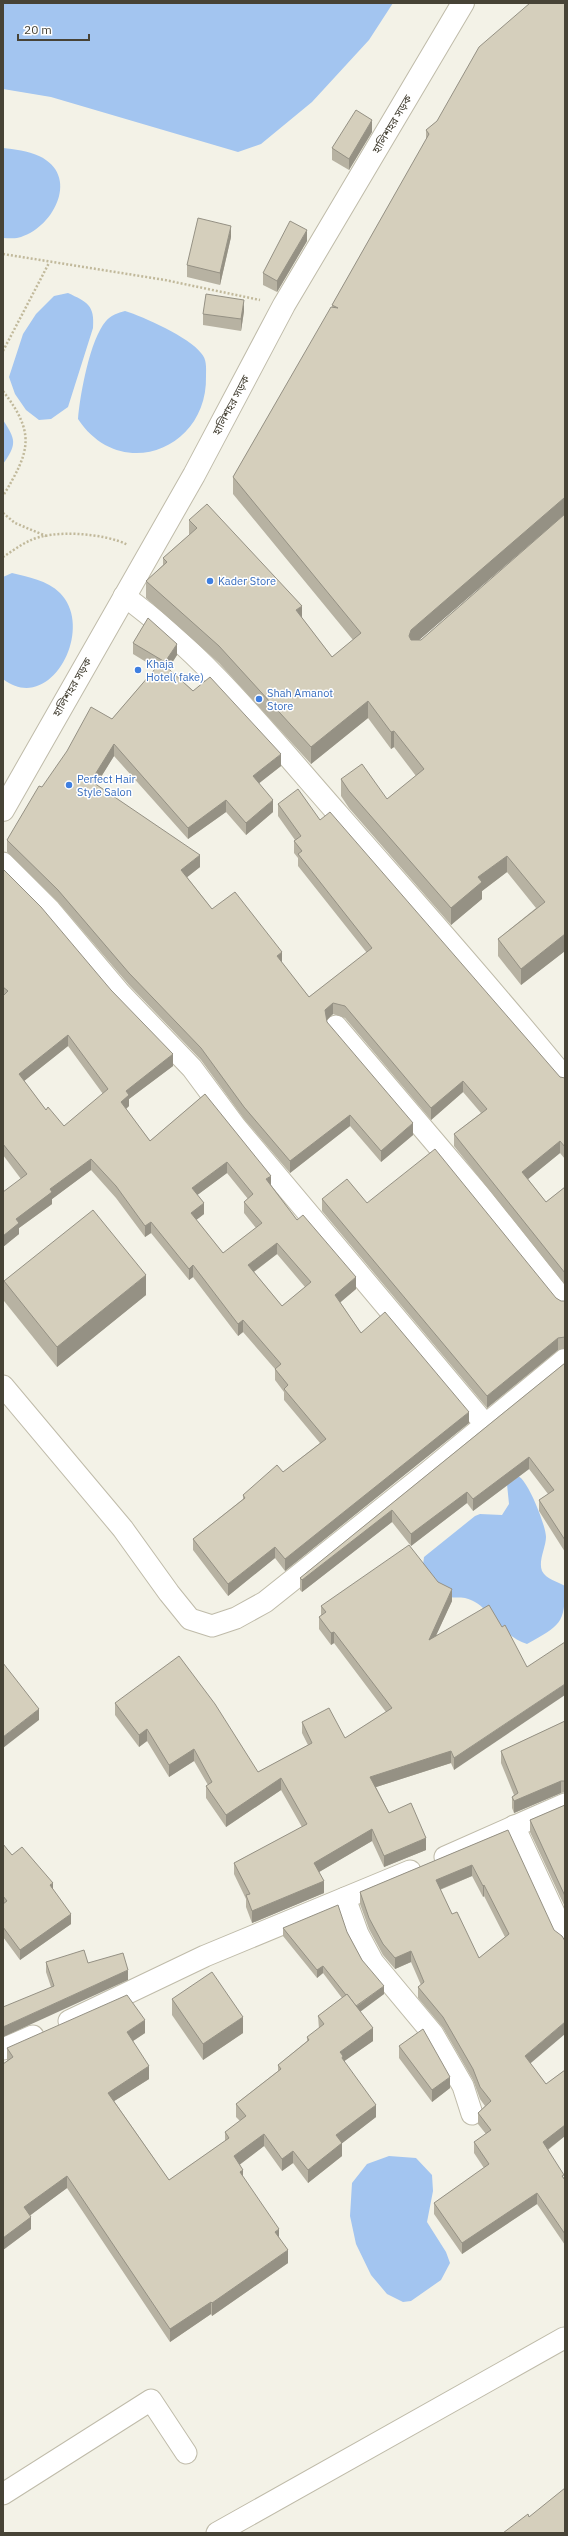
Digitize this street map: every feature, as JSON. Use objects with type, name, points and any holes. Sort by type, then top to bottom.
[{"type":"street","name":"হালিশহর সড়ক","points":[[3,810],[194,475],[284,305],[463,3]]},
{"type":"street","points":[[124,596],[160,622],[214,674],[483,979],[565,1078]]},
{"type":"street","points":[[3,863],[50,910],[120,993],[192,1068],[236,1126],[485,1424]]},
{"type":"street","points":[[336,1026],[482,1199],[565,1302]]},
{"type":"street","points":[[3,1386],[123,1529],[169,1593],[190,1619],[212,1626],[236,1618],[265,1602],[422,1477],[565,1359]]},
{"type":"street","points":[[3,2050],[78,2017],[205,1956],[346,1898],[565,1804]]},
{"type":"street","points":[[514,1826],[565,1936]]},
{"type":"street","points":[[346,1898],[358,1934],[373,1962],[433,2034],[463,2086],[472,2114]]},
{"type":"street","points":[[217,2533],[564,2338]]},
{"type":"street","points":[[3,2494],[151,2400],[186,2453]]},
{"type":"path","points":[[3,254],[49,263],[165,280],[284,305]]},
{"type":"path","points":[[3,351],[49,263]]},
{"type":"path","points":[[3,392],[18,410],[26,430],[24,456],[3,496]]},
{"type":"path","points":[[3,513],[15,523],[46,536]]},
{"type":"path","points":[[3,557],[30,540],[46,536],[85,534],[117,539],[148,555]]},
{"type":"water","points":[[3,3],[393,3],[369,40],[312,102],[261,144],[238,152],[51,97],[3,89]]},
{"type":"water","points":[[3,148],[39,156],[51,164],[58,175],[60,187],[58,200],[52,212],[44,222],[33,231],[17,238],[3,238]]},
{"type":"water","points":[[68,293],[85,302],[91,309],[93,314],[93,328],[68,407],[51,419],[39,420],[26,410],[15,394],[9,377],[23,334],[36,314],[54,296]]},
{"type":"water","points":[[125,311],[177,334],[201,353],[206,364],[203,402],[193,423],[177,439],[158,449],[137,453],[116,450],[96,439],[78,419],[87,368],[100,329],[108,319],[115,314]]},
{"type":"water","points":[[3,420],[12,437],[13,447],[3,464]]},
{"type":"water","points":[[12,573],[49,585],[60,593],[70,609],[73,627],[70,646],[63,663],[51,678],[37,686],[20,687],[3,679],[3,577]]},
{"type":"water","points":[[518,1476],[522,1479],[531,1494],[540,1514],[545,1531],[546,1541],[541,1563],[542,1571],[549,1578],[565,1586],[564,1609],[562,1616],[554,1628],[527,1644],[509,1634],[481,1606],[473,1601],[465,1598],[450,1597],[423,1565],[424,1557],[475,1516],[480,1514],[502,1515],[509,1504],[507,1484]]},
{"type":"water","points":[[389,2156],[416,2158],[432,2175],[433,2191],[427,2222],[446,2252],[450,2263],[441,2280],[411,2301],[403,2302],[387,2294],[371,2275],[356,2244],[350,2216],[352,2183],[367,2164]]},
{"type":"building","points":[[530,3],[565,3],[565,499],[564,498],[411,630],[409,636],[411,640],[421,640],[565,514],[565,934],[521,969],[498,939],[545,902],[507,856],[478,877],[482,882],[451,908],[349,791],[341,779],[362,764],[387,799],[424,769],[394,731],[391,732],[368,701],[311,747],[219,646],[146,581],[167,562],[163,558],[197,528],[189,520],[207,504],[302,606],[296,610],[332,657],[361,633],[233,477],[331,307],[338,308],[332,305],[429,134],[426,130],[437,121],[479,47]]},
{"type":"building","points":[[356,110],[372,120],[349,159],[332,148]]},
{"type":"building","points":[[198,218],[231,226],[220,273],[187,265]]},
{"type":"building","points":[[290,221],[307,230],[277,281],[263,273]]},
{"type":"building","points":[[206,294],[244,300],[241,319],[203,314]]},
{"type":"building","points":[[148,618],[177,644],[165,662],[133,643]]},
{"type":"building","points":[[161,662],[193,691],[210,677],[281,754],[253,776],[273,800],[246,823],[226,800],[188,828],[114,744],[91,781],[200,855],[181,870],[212,909],[235,892],[282,952],[277,956],[309,997],[372,948],[298,854],[302,851],[294,841],[301,836],[278,804],[298,789],[320,820],[330,812],[560,1077],[565,1078],[565,1147],[560,1141],[522,1172],[546,1202],[565,1187],[565,1273],[454,1134],[487,1109],[463,1081],[431,1108],[345,1006],[333,1003],[325,1010],[327,1022],[413,1123],[381,1151],[350,1115],[290,1161],[244,1107],[201,1048],[129,973],[58,890],[7,840],[39,786],[42,787],[67,751],[91,707],[112,719]]},
{"type":"building","points":[[4,870],[41,907],[111,990],[173,1054],[126,1091],[129,1095],[121,1102],[150,1141],[205,1094],[271,1176],[266,1179],[297,1220],[303,1215],[356,1277],[335,1295],[361,1333],[385,1312],[469,1412],[285,1559],[275,1547],[228,1584],[193,1539],[245,1498],[243,1495],[277,1465],[283,1472],[326,1439],[284,1389],[288,1385],[275,1369],[281,1364],[243,1320],[238,1324],[193,1265],[189,1269],[151,1222],[145,1226],[116,1186],[91,1159],[50,1189],[52,1192],[16,1219],[19,1223],[3,1236],[3,1192],[27,1174],[3,1144],[3,996],[8,991],[3,987]],"holes":[[[68,1035],[108,1089],[64,1126],[48,1107],[46,1110],[19,1074]],[[227,1162],[253,1194],[244,1202],[262,1223],[223,1253],[191,1213],[204,1203],[192,1188]],[[277,1243],[311,1282],[282,1306],[248,1265]]]},
{"type":"building","points":[[435,1149],[556,1298],[561,1301],[565,1301],[565,1337],[558,1338],[487,1396],[322,1199],[347,1179],[367,1203]]},
{"type":"building","points":[[93,1210],[146,1275],[57,1347],[4,1281]]},
{"type":"building","points":[[565,1363],[565,1540],[539,1500],[554,1490],[529,1457],[473,1499],[467,1492],[411,1534],[392,1510],[302,1580],[300,1578]]},
{"type":"building","points":[[409,1545],[438,1582],[452,1589],[429,1640],[489,1605],[502,1627],[505,1625],[527,1667],[565,1642],[565,1684],[454,1758],[451,1751],[370,1777],[389,1813],[411,1803],[426,1838],[384,1856],[372,1829],[314,1863],[324,1881],[252,1911],[246,1895],[250,1894],[234,1863],[307,1824],[281,1778],[226,1815],[206,1786],[212,1782],[194,1749],[169,1765],[147,1729],[139,1735],[115,1703],[179,1656],[215,1704],[258,1772],[312,1743],[302,1722],[329,1708],[345,1738],[392,1708],[334,1632],[331,1633],[319,1617],[326,1612],[321,1606]]},
{"type":"building","points":[[3,1663],[39,1709],[3,1737]]},
{"type":"building","points":[[565,1721],[565,1781],[561,1781],[514,1801],[512,1797],[518,1793],[501,1751]]},
{"type":"building","points":[[565,1805],[565,1896],[530,1820]]},
{"type":"building","points":[[508,1830],[554,1930],[562,1936],[565,1941],[565,2022],[525,2056],[546,2084],[565,2070],[565,2125],[543,2142],[564,2175],[562,2176],[565,2180],[565,2234],[537,2193],[462,2243],[434,2203],[489,2164],[474,2142],[491,2130],[478,2113],[491,2101],[480,2087],[473,2069],[443,2017],[418,1987],[424,1982],[411,1951],[395,1958],[383,1944],[369,1918],[360,1892]],"holes":[[[472,1865],[483,1886],[484,1885],[509,1934],[479,1958],[457,1912],[452,1914],[436,1880]]]},
{"type":"building","points":[[3,1844],[12,1855],[22,1847],[53,1883],[50,1885],[71,1914],[20,1950],[3,1927],[3,1904],[7,1901],[3,1896]]},
{"type":"building","points":[[338,1905],[347,1932],[362,1960],[384,1986],[356,2006],[323,1966],[317,1970],[283,1928]]},
{"type":"building","points":[[84,1950],[88,1963],[123,1953],[128,1970],[3,2027],[3,2007],[54,1986],[46,1962]]},
{"type":"building","points":[[212,1972],[243,2017],[203,2044],[172,1999]]},
{"type":"building","points":[[347,1994],[373,2028],[340,2052],[343,2056],[342,2058],[376,2105],[336,2135],[342,2143],[308,2170],[293,2151],[282,2159],[264,2134],[234,2156],[243,2170],[240,2172],[279,2229],[275,2232],[288,2250],[212,2303],[211,2302],[170,2329],[67,2176],[24,2207],[31,2217],[3,2238],[3,2064],[13,2057],[7,2048],[127,1995],[145,2020],[127,2032],[149,2066],[108,2093],[169,2180],[229,2138],[225,2132],[246,2116],[236,2104],[281,2069],[278,2065],[309,2040],[307,2037],[324,2024],[318,2016]]},
{"type":"building","points":[[423,2029],[450,2077],[432,2090],[399,2046]]},
{"type":"building","points":[[565,2488],[565,2533],[503,2533],[528,2514],[529,2517]]},
{"type":"place","name":"Kader Store","points":[[210,581]]},
{"type":"place","name":"Khaja Hotel( fake)","points":[[138,670]]},
{"type":"place","name":"Shah Amanot Store","points":[[259,699]]},
{"type":"place","name":"Perfect Hair Style Salon","points":[[69,785]]}]
